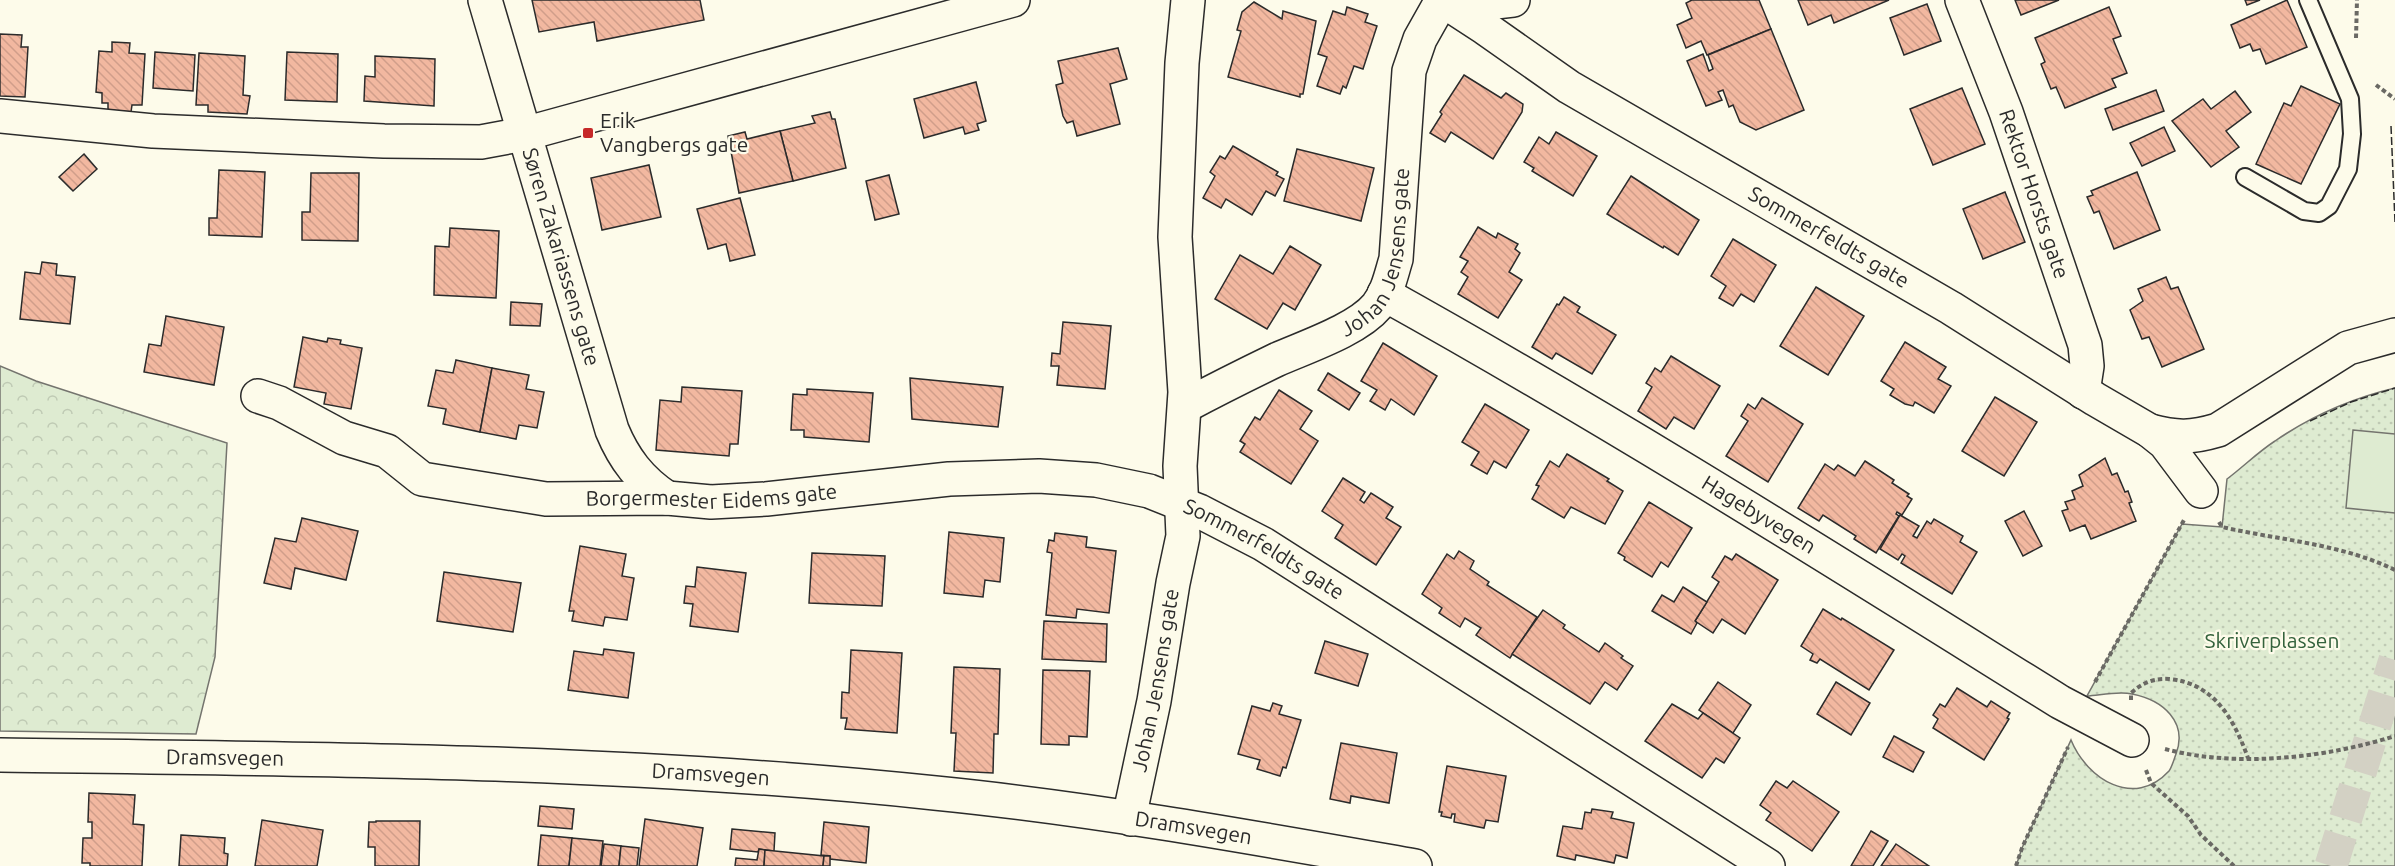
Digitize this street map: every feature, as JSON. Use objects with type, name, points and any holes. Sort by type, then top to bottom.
[{"type":"street","name":"Søren Zakariassens gate","points":[[485,0],[612,430],[622,455],[634,471],[648,485],[667,498]]},
{"type":"street","points":[[0,116],[153,131],[384,141],[474,142],[524,134],[1013,0]]},
{"type":"street","name":"Sommerfeldts gate","points":[[1188,0],[1178,141],[1175,237],[1185,406],[1180,466],[1183,504],[1263,544],[1768,866]]},
{"type":"street","points":[[1442,0],[1468,4],[1513,0]]},
{"type":"street","name":"Sommerfeldts gate","points":[[1442,0],[1569,87],[1951,308],[2083,392],[2150,431],[2164,443],[2200,490]]},
{"type":"street","name":"Johan Jensens gate","points":[[1185,406],[1275,360],[1340,332],[1377,306],[1384,294],[1396,259],[1409,71],[1420,39],[1442,0]]},
{"type":"street","name":"Rektor Horsts gate","points":[[1962,0],[2006,112],[2085,345],[2087,366],[2083,392]]},
{"type":"street","name":"Hagebyvegen","points":[[1384,294],[1508,363],[2060,702],[2132,740]]},
{"type":"street","points":[[2150,431],[2172,436],[2195,436],[2218,430],[2348,348],[2395,335]]},
{"type":"street","name":"Borgermester Eidems gate","points":[[258,396],[279,403],[344,438],[387,451],[422,479],[546,499],[667,498],[711,502],[766,499],[949,479],[1039,476],[1096,480],[1117,484],[1149,491],[1183,504]]},
{"type":"street","name":"Johan Jensens gate","points":[[1131,819],[1132,804],[1154,701],[1173,583],[1184,536],[1183,504]]},
{"type":"street","name":"Dramsvegen","points":[[0,755],[472,762],[664,771],[937,793],[1131,819],[1415,866]]},
{"type":"lane","points":[[2245,177],[2304,211],[2319,213],[2329,206],[2348,169],[2352,134],[2350,99],[2308,0]]},
{"type":"path","points":[[2357,0],[2357,12]]},
{"type":"path","points":[[2016,866],[2071,740],[2087,696],[2200,490]]},
{"type":"path","points":[[2200,490],[2222,528],[2317,545],[2395,570]]},
{"type":"path","points":[[2234,866],[2201,835],[2188,816],[2151,783],[2132,740],[2131,693],[2147,682],[2161,679],[2179,680],[2198,686],[2219,703],[2233,722],[2248,758]]},
{"type":"path","points":[[2189,755],[2248,758],[2297,757],[2357,747],[2395,736]]},
{"type":"green space","points":[[0,366],[36,381],[227,443],[215,657],[196,734],[0,731]]},
{"type":"green space","name":"Skriverplassen","points":[[2395,388],[2395,866],[2016,866],[2071,740],[2088,767],[2113,784],[2127,788],[2141,788],[2155,782],[2171,767],[2179,742],[2179,732],[2176,723],[2163,707],[2154,701],[2127,693],[2087,696],[2182,524],[2222,527],[2227,479],[2269,445],[2317,416],[2363,397]]},
{"type":"green space","points":[[2353,430],[2395,434],[2395,513],[2346,508]]},
{"type":"building","points":[[532,0],[700,0],[704,20],[597,41],[594,22],[539,32]]},
{"type":"building","points":[[1692,0],[1759,0],[1771,29],[1707,55],[1701,41],[1686,48],[1677,25],[1692,18],[1686,3]]},
{"type":"building","points":[[1798,0],[1889,0],[1834,23],[1831,15],[1808,25]]},
{"type":"building","points":[[2015,0],[2059,0],[2021,15]]},
{"type":"building","points":[[2245,0],[2260,0],[2247,5]]},
{"type":"building","points":[[2287,0],[2307,47],[2266,64],[2260,49],[2253,51],[2250,44],[2240,48],[2231,25]]},
{"type":"building","points":[[1254,2],[1282,19],[1283,11],[1316,21],[1303,94],[1300,94],[1300,97],[1228,77],[1241,31],[1237,30],[1242,12]]},
{"type":"building","points":[[1927,4],[1941,41],[1904,55],[1890,18]]},
{"type":"building","points":[[1347,7],[1368,14],[1365,22],[1377,26],[1363,69],[1354,66],[1346,88],[1343,86],[1340,94],[1317,86],[1327,57],[1318,54],[1333,11],[1345,15]]},
{"type":"building","points":[[2109,7],[2121,36],[2113,39],[2127,73],[2112,79],[2116,87],[2065,108],[2056,87],[2051,89],[2041,64],[2045,62],[2035,38]]},
{"type":"building","points":[[1771,29],[1804,110],[1756,130],[1740,122],[1733,105],[1729,107],[1723,90],[1718,92],[1722,100],[1706,106],[1687,61],[1703,54],[1709,71],[1713,69],[1708,55]]},
{"type":"building","points":[[0,34],[22,35],[21,47],[28,47],[25,97],[0,96]]},
{"type":"building","points":[[112,42],[130,43],[129,53],[145,54],[142,105],[132,105],[131,112],[108,110],[108,103],[102,103],[102,93],[96,92],[99,51],[112,52]]},
{"type":"building","points":[[1118,48],[1127,79],[1110,84],[1120,124],[1077,136],[1073,121],[1067,123],[1063,116],[1056,85],[1063,83],[1058,61]]},
{"type":"building","points":[[155,52],[195,55],[193,91],[153,88]]},
{"type":"building","points":[[287,52],[338,54],[337,102],[285,100]]},
{"type":"building","points":[[199,53],[245,56],[243,95],[250,96],[247,114],[208,112],[208,105],[196,105]]},
{"type":"building","points":[[375,56],[435,59],[434,106],[364,101],[365,76],[375,77]]},
{"type":"building","points":[[1464,75],[1501,98],[1506,93],[1523,104],[1522,112],[1493,159],[1451,132],[1445,142],[1430,133],[1442,114],[1440,112]]},
{"type":"building","points":[[976,82],[986,121],[977,124],[979,130],[965,134],[963,127],[924,138],[914,99]]},
{"type":"building","points":[[2301,86],[2340,104],[2301,184],[2256,164],[2284,103],[2291,106]]},
{"type":"building","points":[[1962,88],[1985,144],[1933,165],[1910,109]]},
{"type":"building","points":[[2156,90],[2164,111],[2113,130],[2105,109]]},
{"type":"building","points":[[2235,91],[2251,112],[2226,131],[2239,147],[2211,167],[2172,121],[2203,99],[2211,109]]},
{"type":"building","points":[[830,112],[832,119],[835,119],[846,168],[793,181],[780,131],[815,123],[812,116]]},
{"type":"building","points":[[2164,127],[2175,151],[2142,166],[2130,143]]},
{"type":"building","points":[[780,131],[793,181],[739,193],[728,136],[745,132],[747,139]]},
{"type":"building","points":[[1556,132],[1597,156],[1573,196],[1532,171],[1534,168],[1524,162],[1539,137],[1549,144]]},
{"type":"building","points":[[1233,146],[1278,172],[1276,175],[1284,179],[1275,196],[1266,191],[1252,215],[1226,199],[1221,208],[1203,198],[1215,176],[1210,172],[1220,156],[1225,159]]},
{"type":"building","points":[[1297,149],[1374,168],[1361,221],[1284,201]]},
{"type":"building","points":[[84,154],[97,169],[73,191],[59,177]]},
{"type":"building","points":[[649,165],[661,217],[602,230],[591,178]]},
{"type":"building","points":[[219,170],[265,172],[262,237],[209,235],[209,218],[217,218]]},
{"type":"building","points":[[2137,172],[2160,230],[2114,249],[2099,211],[2094,213],[2087,197],[2093,195],[2091,191]]},
{"type":"building","points":[[311,173],[359,173],[358,241],[302,240],[302,212],[310,212]]},
{"type":"building","points":[[889,175],[899,214],[875,220],[866,181]]},
{"type":"building","points":[[1631,176],[1699,220],[1678,255],[1607,214]]},
{"type":"building","points":[[2005,192],[2025,242],[1983,259],[1963,209]]},
{"type":"building","points":[[740,198],[755,255],[730,261],[726,244],[708,249],[697,209]]},
{"type":"building","points":[[1478,227],[1496,238],[1498,233],[1518,244],[1515,249],[1520,253],[1509,272],[1522,280],[1498,318],[1458,294],[1468,277],[1461,272],[1468,261],[1460,257]]},
{"type":"building","points":[[450,228],[499,231],[496,298],[434,295],[435,246],[449,247]]},
{"type":"building","points":[[1733,239],[1776,265],[1754,302],[1741,294],[1733,306],[1719,298],[1726,286],[1711,276]]},
{"type":"building","points":[[1290,246],[1321,265],[1295,310],[1283,303],[1267,329],[1215,299],[1240,255],[1273,274]]},
{"type":"building","points":[[42,262],[57,264],[56,275],[75,277],[70,324],[20,319],[25,272],[40,274]]},
{"type":"building","points":[[2166,277],[2171,289],[2178,287],[2204,349],[2162,367],[2149,337],[2142,339],[2130,310],[2143,301],[2138,289]]},
{"type":"building","points":[[1816,287],[1864,316],[1828,375],[1780,346]]},
{"type":"building","points":[[1564,297],[1580,307],[1577,312],[1616,335],[1592,374],[1556,353],[1552,359],[1532,347],[1557,304],[1559,305]]},
{"type":"building","points":[[511,302],[542,304],[540,326],[510,325]]},
{"type":"building","points":[[166,316],[224,327],[214,385],[144,372],[149,344],[161,346]]},
{"type":"building","points":[[1063,322],[1111,326],[1105,389],[1057,385],[1059,366],[1051,366],[1052,353],[1060,354]]},
{"type":"building","points":[[303,337],[327,342],[328,338],[341,340],[340,344],[362,348],[351,409],[324,404],[326,393],[294,387]]},
{"type":"building","points":[[1905,342],[1946,367],[1938,379],[1951,386],[1934,413],[1915,402],[1913,406],[1905,404],[1890,395],[1894,389],[1881,381]]},
{"type":"building","points":[[1383,343],[1437,376],[1414,415],[1391,399],[1385,410],[1370,401],[1377,390],[1361,381]]},
{"type":"building","points":[[1671,356],[1720,386],[1694,429],[1674,417],[1666,429],[1638,411],[1652,387],[1646,383],[1655,368],[1661,372]]},
{"type":"building","points":[[456,360],[492,368],[480,432],[443,424],[446,409],[428,406],[436,370],[453,373]]},
{"type":"building","points":[[492,368],[529,375],[526,389],[544,392],[537,428],[519,425],[516,439],[480,432]]},
{"type":"building","points":[[1328,373],[1360,393],[1349,410],[1318,390]]},
{"type":"building","points":[[910,378],[1003,387],[998,427],[912,419]]},
{"type":"building","points":[[682,387],[742,391],[738,444],[730,444],[729,456],[656,450],[660,400],[681,402]]},
{"type":"building","points":[[807,389],[873,393],[869,442],[804,437],[804,430],[791,430],[793,394],[807,395]]},
{"type":"building","points":[[1279,390],[1312,411],[1300,429],[1318,441],[1291,484],[1240,452],[1245,444],[1240,441],[1255,417],[1260,420]]},
{"type":"building","points":[[1995,397],[2037,422],[2004,476],[1962,451]]},
{"type":"building","points":[[1762,398],[1803,424],[1768,482],[1726,456],[1748,421],[1741,416],[1748,404],[1755,409]]},
{"type":"building","points":[[1485,404],[1529,430],[1506,468],[1494,461],[1487,474],[1471,465],[1479,452],[1462,442]]},
{"type":"building","points":[[1567,454],[1609,479],[1607,481],[1623,491],[1605,524],[1571,507],[1564,518],[1532,499],[1539,486],[1536,485],[1550,461],[1559,467]]},
{"type":"building","points":[[2105,458],[2112,475],[2117,473],[2125,492],[2128,491],[2132,502],[2129,503],[2136,521],[2091,539],[2085,525],[2070,531],[2062,511],[2068,509],[2065,502],[2075,499],[2072,491],[2083,486],[2079,475]]},
{"type":"building","points":[[1865,461],[1894,480],[1892,483],[1909,494],[1907,496],[1912,499],[1902,515],[1897,512],[1899,516],[1876,553],[1854,539],[1856,536],[1823,515],[1819,521],[1798,508],[1825,464],[1834,470],[1838,465],[1855,476]]},
{"type":"building","points":[[1343,478],[1365,492],[1360,500],[1364,503],[1371,493],[1393,507],[1386,518],[1401,527],[1376,565],[1335,538],[1343,525],[1322,511]]},
{"type":"building","points":[[1649,502],[1692,528],[1668,567],[1661,562],[1652,577],[1624,560],[1625,557],[1618,553]]},
{"type":"building","points":[[2024,511],[2042,546],[2023,556],[2005,521]]},
{"type":"building","points":[[1900,515],[1919,526],[1913,536],[1917,538],[1927,521],[1931,524],[1934,519],[1963,536],[1960,542],[1977,552],[1952,594],[1901,563],[1905,556],[1902,554],[1898,560],[1880,549]]},
{"type":"building","points":[[302,518],[358,531],[346,580],[295,568],[291,589],[264,583],[275,538],[296,542]]},
{"type":"building","points":[[949,532],[1004,538],[1000,582],[985,580],[983,597],[944,593]]},
{"type":"building","points":[[1055,533],[1087,537],[1086,547],[1116,551],[1109,613],[1077,609],[1076,618],[1046,615],[1052,553],[1047,552],[1049,540],[1054,541]]},
{"type":"building","points":[[580,546],[626,554],[622,576],[634,578],[627,620],[605,617],[603,626],[572,621],[574,611],[569,611]]},
{"type":"building","points":[[1459,551],[1474,561],[1470,569],[1489,582],[1487,585],[1537,617],[1510,658],[1476,635],[1481,628],[1465,618],[1460,627],[1439,613],[1442,608],[1422,594],[1447,554],[1454,559]]},
{"type":"building","points":[[812,553],[885,556],[882,606],[809,603]]},
{"type":"building","points":[[1736,554],[1778,580],[1745,634],[1722,619],[1713,633],[1695,621],[1719,582],[1712,577],[1725,556],[1732,560]]},
{"type":"building","points":[[697,567],[746,573],[738,632],[690,626],[693,604],[684,603],[686,586],[695,587]]},
{"type":"building","points":[[444,572],[521,583],[513,632],[437,621]]},
{"type":"building","points":[[1683,587],[1707,602],[1695,621],[1697,623],[1691,634],[1652,611],[1662,595],[1674,602]]},
{"type":"building","points":[[1823,609],[1894,650],[1869,690],[1820,659],[1817,663],[1810,660],[1813,654],[1801,646]]},
{"type":"building","points":[[1543,610],[1565,625],[1563,628],[1599,652],[1605,643],[1633,666],[1617,690],[1605,682],[1590,704],[1512,654]]},
{"type":"building","points":[[1044,621],[1107,624],[1106,662],[1042,659]]},
{"type":"building","points":[[1325,641],[1368,654],[1358,686],[1315,673]]},
{"type":"building","points":[[604,649],[634,653],[628,698],[568,690],[574,651],[603,655]]},
{"type":"building","points":[[851,650],[902,653],[897,733],[845,729],[847,718],[841,718],[842,692],[849,693]]},
{"type":"building","points":[[954,667],[1000,669],[998,734],[994,734],[993,773],[954,771],[956,733],[951,733]]},
{"type":"building","points":[[1043,670],[1090,671],[1087,737],[1069,736],[1069,745],[1041,744]]},
{"type":"building","points":[[1718,682],[1751,705],[1733,733],[1699,710]]},
{"type":"building","points":[[1836,682],[1870,703],[1851,735],[1817,714]]},
{"type":"building","points":[[1957,688],[1987,707],[1991,701],[2010,713],[2007,718],[2009,719],[1984,760],[1933,728],[1938,719],[1933,715],[1940,704],[1945,707]]},
{"type":"building","points":[[1273,703],[1282,706],[1279,714],[1301,720],[1286,768],[1283,767],[1280,776],[1257,769],[1260,760],[1238,754],[1252,706],[1270,711]]},
{"type":"building","points":[[1672,704],[1698,719],[1703,713],[1740,738],[1724,763],[1716,758],[1702,778],[1645,741]]},
{"type":"building","points":[[1894,736],[1924,752],[1913,772],[1883,757]]},
{"type":"building","points":[[1341,743],[1397,753],[1389,803],[1351,796],[1350,803],[1330,799]]},
{"type":"building","points":[[1447,766],[1506,776],[1498,822],[1486,820],[1484,828],[1454,822],[1455,814],[1452,814],[1451,818],[1441,816],[1442,812],[1439,812]]},
{"type":"building","points":[[1776,781],[1787,788],[1793,781],[1839,812],[1812,851],[1766,820],[1771,813],[1760,805]]},
{"type":"building","points":[[89,793],[135,795],[133,824],[144,825],[142,866],[90,866],[90,863],[82,863],[83,838],[92,838],[92,822],[88,822]]},
{"type":"building","points":[[540,806],[574,809],[572,829],[538,826]]},
{"type":"building","points":[[1592,809],[1613,812],[1611,818],[1634,823],[1627,858],[1616,855],[1614,863],[1576,855],[1575,860],[1557,856],[1563,826],[1582,829],[1585,812],[1591,813]]},
{"type":"building","points":[[645,819],[703,828],[697,866],[639,866]]},
{"type":"building","points":[[262,820],[323,830],[317,866],[255,866]]},
{"type":"building","points":[[420,821],[419,866],[375,866],[375,847],[368,847],[369,822]]},
{"type":"building","points":[[824,822],[869,827],[866,863],[830,859],[830,856],[821,855]]},
{"type":"building","points":[[732,829],[775,833],[774,851],[730,849]]},
{"type":"building","points":[[1871,831],[1888,841],[1873,866],[1851,866]]},
{"type":"building","points":[[181,835],[225,838],[224,853],[228,854],[227,866],[179,866]]},
{"type":"building","points":[[541,835],[572,838],[569,866],[538,866]]},
{"type":"building","points":[[572,838],[603,841],[600,866],[569,866]]},
{"type":"building","points":[[604,844],[621,846],[619,866],[601,866]]},
{"type":"building","points":[[1896,844],[1929,866],[1881,866]]},
{"type":"building","points":[[621,846],[639,848],[637,866],[619,866]]},
{"type":"building","points":[[759,849],[765,850],[764,866],[735,866],[736,858],[757,860]]},
{"type":"building","points":[[765,850],[824,856],[823,866],[764,866]]},
{"type":"building","points":[[824,856],[830,856],[830,866],[823,866]]},
{"type":"tunnel","points":[[2331,866],[2395,660]]},
{"type":"fence","points":[[2391,126],[2395,222]]},
{"type":"fence","points":[[2310,421],[2351,402],[2395,388]]},
{"type":"place","name":"Erik Vangbergs gate","points":[[588,133]]}]
